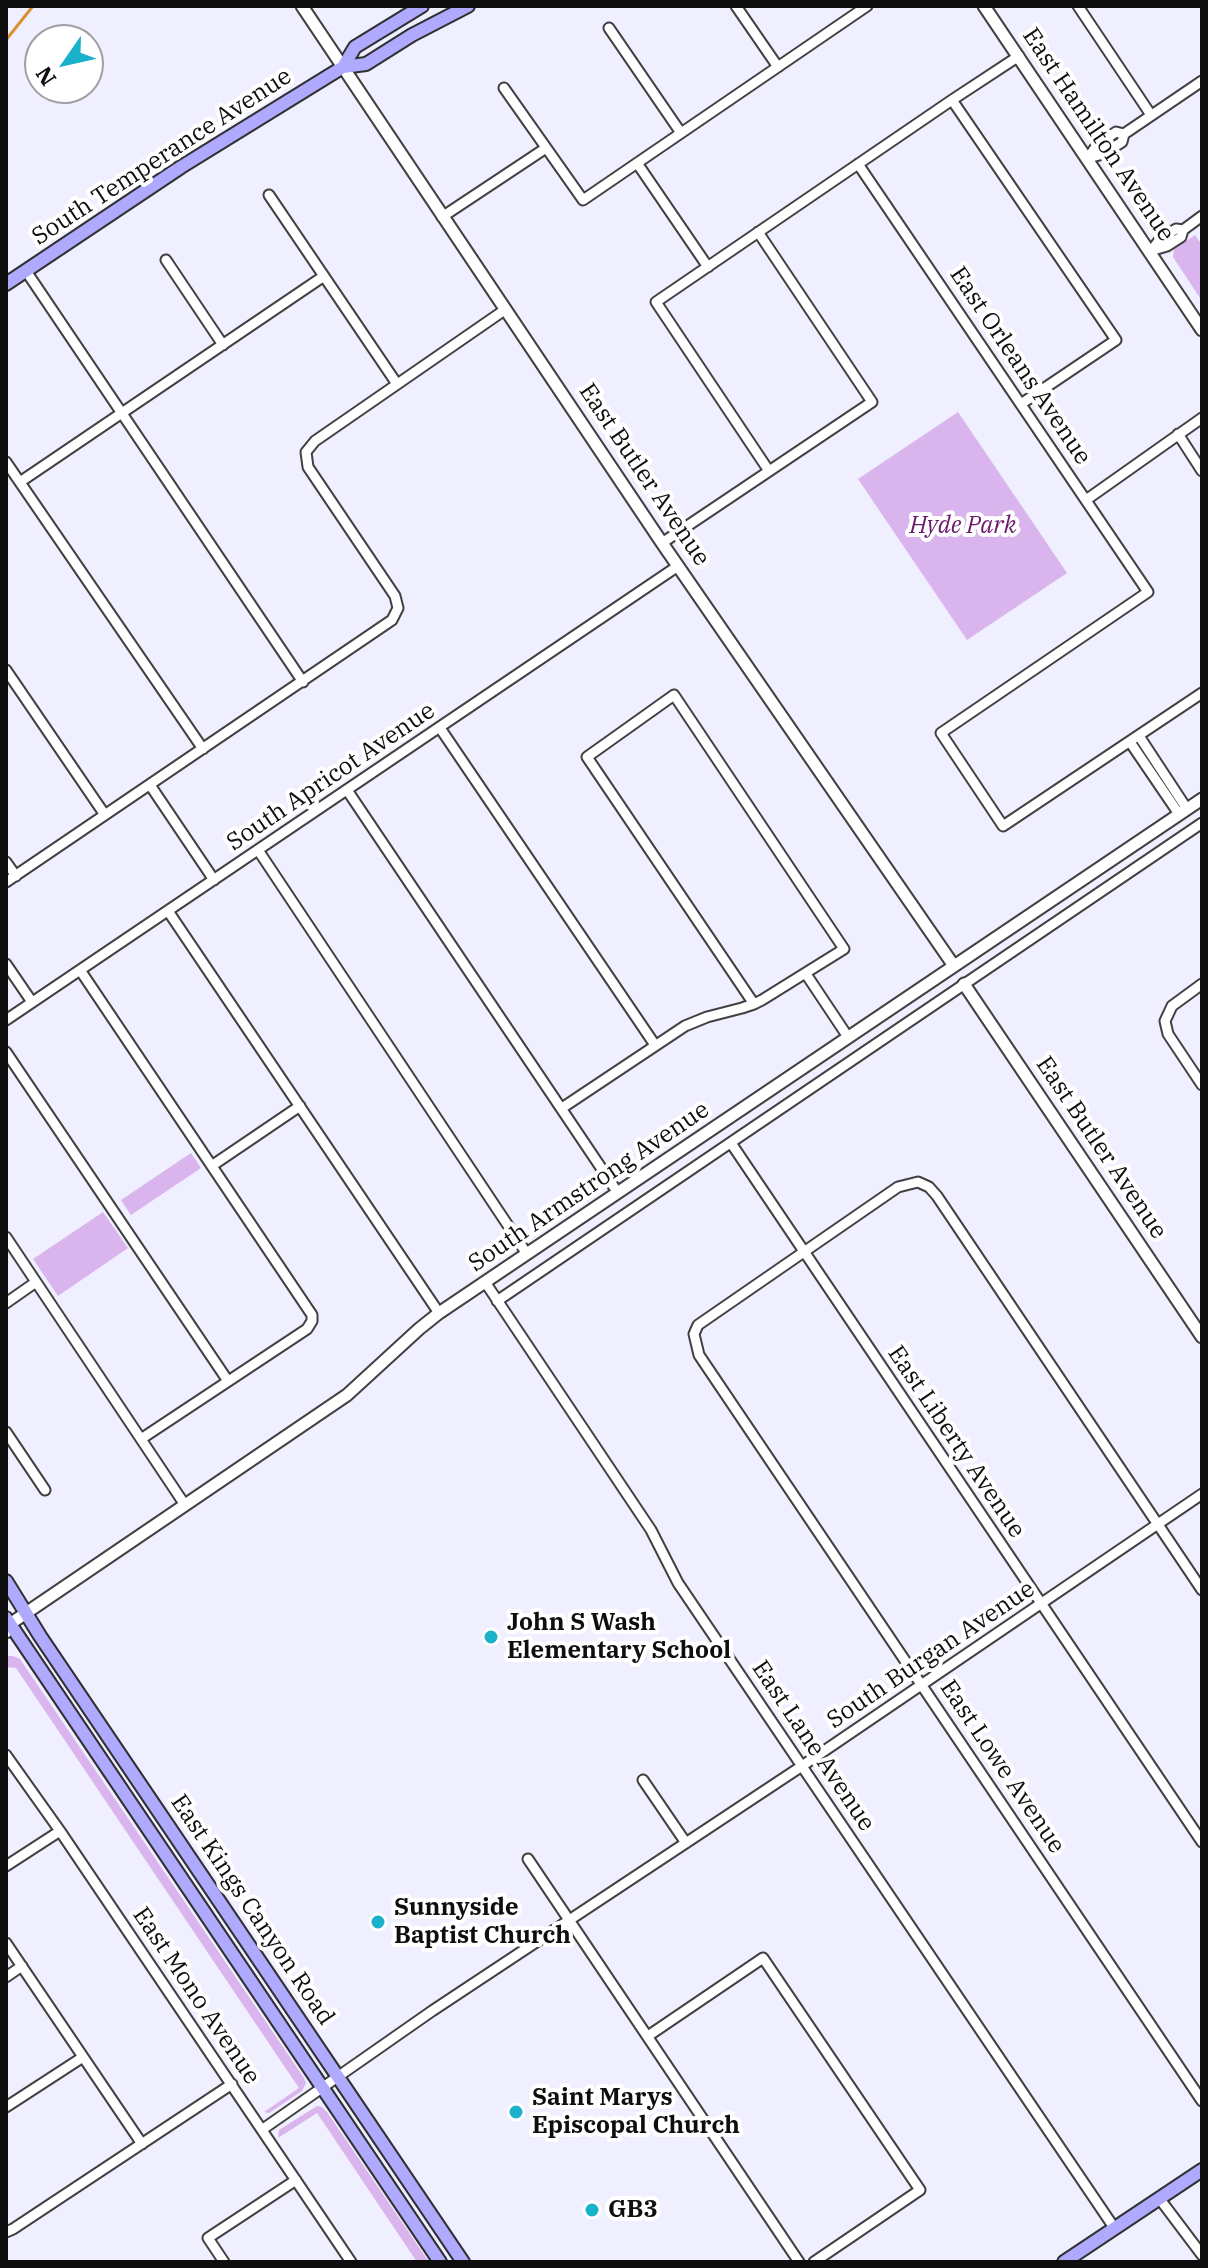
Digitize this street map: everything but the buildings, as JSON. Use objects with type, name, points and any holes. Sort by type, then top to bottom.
[{"type":"main road","name":"South Temperance Avenue","points":[[343,67],[355,47],[422,6]]},
{"type":"main road","name":"South Temperance Avenue","points":[[6,284],[181,167],[343,67],[366,64],[412,35],[468,6]]},
{"type":"main road","name":"East Kings Canyon Road","points":[[6,1581],[463,2262]]},
{"type":"main road","name":"East Kings Canyon Road","points":[[7,1625],[440,2262]]},
{"type":"main road","points":[[1064,2262],[1202,2170]]},
{"type":"main road","points":[[430,2247],[447,2262]]},
{"type":"street","name":"East Butler Avenue","points":[[302,6],[662,543],[954,966]]},
{"type":"street","points":[[736,6],[778,67]]},
{"type":"street","points":[[504,88],[583,200],[867,6]]},
{"type":"street","name":"East Hamilton Avenue","points":[[984,6],[1202,330]]},
{"type":"street","points":[[1078,6],[1151,115]]},
{"type":"street","points":[[609,28],[681,133]]},
{"type":"street","points":[[769,471],[656,302],[1019,56]]},
{"type":"street","points":[[1088,158],[1103,154],[1122,142],[1124,134],[1202,81]]},
{"type":"street","points":[[952,100],[1116,340],[1021,404]]},
{"type":"street","points":[[442,217],[546,148]]},
{"type":"street","points":[[637,163],[708,267]]},
{"type":"street","name":"East Orleans Avenue","points":[[858,164],[1148,592],[941,733],[1003,826],[1134,739]]},
{"type":"street","points":[[269,195],[397,384]]},
{"type":"street","points":[[1150,251],[1167,246],[1181,237],[1183,230],[1202,216]]},
{"type":"street","points":[[662,543],[872,402],[758,232]]},
{"type":"street","points":[[166,260],[223,345]]},
{"type":"street","points":[[26,271],[303,682]]},
{"type":"street","points":[[20,482],[324,276]]},
{"type":"street","points":[[6,882],[388,625],[398,608],[395,596],[308,467],[306,452],[315,441],[506,309]]},
{"type":"street","points":[[1086,500],[1202,418]]},
{"type":"street","points":[[1178,434],[1202,471]]},
{"type":"street","points":[[6,462],[203,749]]},
{"type":"street","name":"South Apricot Avenue","points":[[6,1020],[678,566]]},
{"type":"street","points":[[6,670],[105,815]]},
{"type":"street","points":[[1183,811],[1134,739],[1202,693]]},
{"type":"street","points":[[562,1108],[696,1021],[754,1004],[844,949],[674,695],[587,757],[754,1004]]},
{"type":"street","points":[[440,728],[655,1045]]},
{"type":"street","points":[[150,785],[214,880]]},
{"type":"street","points":[[347,790],[618,1193]]},
{"type":"street","name":"South Armstrong Avenue","points":[[7,1625],[347,1395],[439,1313],[1202,799]]},
{"type":"street","name":"South Armstrong Avenue","points":[[497,1301],[1201,827]]},
{"type":"street","points":[[258,850],[527,1254]]},
{"type":"street","points":[[6,862],[16,876]]},
{"type":"street","points":[[168,911],[439,1313]]},
{"type":"street","points":[[6,964],[32,1002]]},
{"type":"street","points":[[80,970],[309,1308],[312,1321],[307,1329],[141,1439]]},
{"type":"street","points":[[806,974],[848,1037]]},
{"type":"street","name":"East Butler Avenue","points":[[964,984],[1202,1337]]},
{"type":"street","points":[[1202,984],[1176,1002],[1165,1021],[1168,1034],[1202,1085]]},
{"type":"street","points":[[6,1052],[228,1381]]},
{"type":"street","points":[[213,1165],[300,1106]]},
{"type":"street","name":"East Liberty Avenue","points":[[731,1143],[1202,1842]]},
{"type":"street","points":[[804,1251],[898,1187],[918,1182],[929,1187],[1202,1590]]},
{"type":"street","points":[[6,1237],[185,1505]]},
{"type":"street","name":"East Lowe Avenue","points":[[804,1251],[698,1325],[694,1334],[699,1355],[1202,2101]]},
{"type":"street","points":[[6,1303],[36,1282]]},
{"type":"street","name":"East Lane Avenue","points":[[485,1282],[651,1530],[678,1583],[1115,2229]]},
{"type":"street","points":[[6,1432],[45,1490]]},
{"type":"street","name":"South Burgan Avenue","points":[[263,2129],[432,2011],[802,1766],[1202,1494]]},
{"type":"street","name":"East Mono Avenue","points":[[6,1755],[351,2262]]},
{"type":"street","points":[[643,1780],[686,1843]]},
{"type":"street","points":[[6,1866],[60,1831]]},
{"type":"street","points":[[528,1859],[799,2262]]},
{"type":"street","points":[[6,1943],[142,2144]]},
{"type":"street","points":[[648,2036],[763,1958],[920,2190],[814,2262]]},
{"type":"street","points":[[6,1977],[22,1966]]},
{"type":"street","points":[[6,2107],[83,2057]]},
{"type":"street","points":[[6,2232],[232,2084]]},
{"type":"street","points":[[224,2262],[208,2238],[296,2180]]},
{"type":"street","points":[[1159,2198],[1202,2255]]},
{"type":"green space","points":[[1195,235],[1202,245],[1202,301],[1173,257],[1174,249]]},
{"type":"green space","name":"Hyde Park","points":[[958,412],[1067,573],[967,640],[858,479]]},
{"type":"green space","points":[[191,1153],[201,1168],[131,1215],[121,1200]]},
{"type":"green space","points":[[103,1212],[128,1248],[58,1296],[33,1259]]},
{"type":"green space","points":[[6,1656],[20,1659],[304,2078],[306,2083],[302,2091],[269,2113],[264,2112],[299,2088],[16,1668],[6,1667]]},
{"type":"green space","points":[[317,2106],[327,2112],[429,2262],[417,2262],[317,2113],[278,2138],[279,2130]]},
{"type":"waterway","points":[[6,40],[33,6]]},
{"type":"place","name":"John S Wash Elementary School","points":[[491,1637]]},
{"type":"place","name":"Sunnyside Baptist Church","points":[[378,1922]]},
{"type":"place","name":"Saint Marys Episcopal Church","points":[[516,2112]]},
{"type":"place","name":"GB3","points":[[592,2210]]}]
